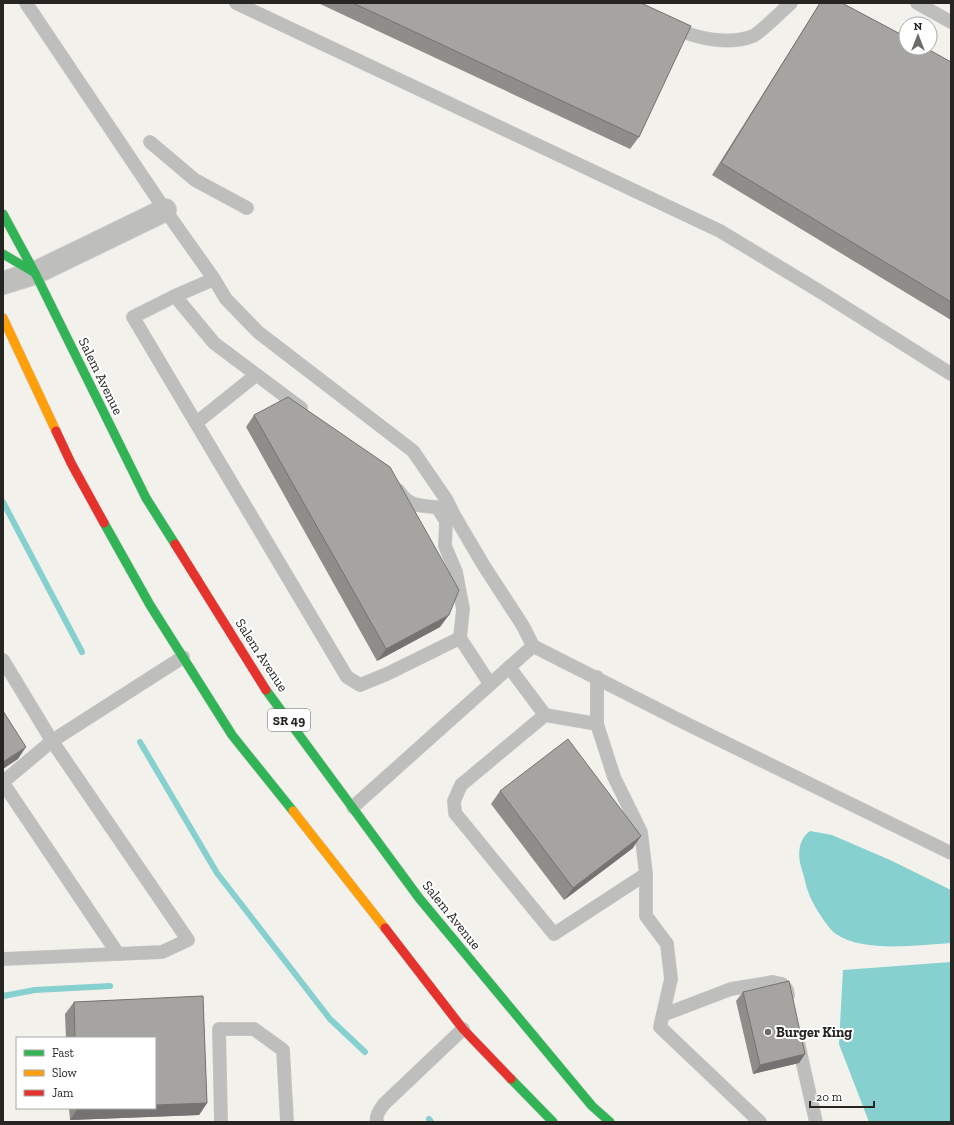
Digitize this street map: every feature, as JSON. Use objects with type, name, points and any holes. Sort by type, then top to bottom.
[{"type":"highway","name":"Salem Avenue","points":[[3,214],[35,273],[146,498],[262,684],[419,898],[592,1106],[610,1122]]},
{"type":"highway","points":[[3,254],[35,273]]},
{"type":"highway","points":[[3,318],[71,463],[150,605],[232,735],[326,852],[463,1029],[553,1122]]},
{"type":"street","points":[[3,284],[35,273],[166,210]]},
{"type":"lane","points":[[26,3],[214,279],[226,299],[258,332],[413,451],[446,500],[450,518],[445,546],[456,572],[463,609],[460,638],[490,684]]},
{"type":"lane","points":[[236,3],[720,231],[951,374]]},
{"type":"lane","points":[[658,20],[687,34],[726,41],[754,36],[791,3]]},
{"type":"lane","points":[[917,3],[951,22]]},
{"type":"lane","points":[[150,142],[195,180],[247,208]]},
{"type":"lane","points":[[214,279],[133,317],[347,677],[360,684],[387,674],[460,638]]},
{"type":"lane","points":[[175,296],[214,343],[308,414]]},
{"type":"lane","points":[[196,423],[256,375]]},
{"type":"lane","points":[[392,481],[404,498],[420,506],[437,507],[450,518],[484,566],[523,626],[533,646],[685,723],[951,853]]},
{"type":"lane","points":[[353,807],[533,646]]},
{"type":"lane","points":[[118,954],[3,782],[52,741],[184,657]]},
{"type":"lane","points":[[3,660],[52,741],[188,940],[162,952],[3,959]]},
{"type":"lane","points":[[509,667],[544,715],[597,724]]},
{"type":"lane","points":[[597,678],[597,724],[614,777],[642,832],[646,874],[646,916],[666,944],[671,979],[660,1027],[760,1122]]},
{"type":"lane","points":[[544,715],[462,785],[454,801],[456,813],[554,934],[646,874]]},
{"type":"lane","points":[[663,1015],[731,989],[773,982],[782,984],[787,990],[790,1005]]},
{"type":"lane","points":[[795,1027],[816,1122]]},
{"type":"lane","points":[[221,1122],[219,1028],[254,1029],[283,1050],[287,1122]]},
{"type":"lane","points":[[377,1122],[376,1119],[384,1104],[463,1029]]},
{"type":"water","points":[[810,831],[832,835],[890,860],[951,890],[951,943],[908,946],[876,946],[847,940],[836,934],[825,922],[813,903],[807,889],[801,867],[799,856],[800,845],[805,835]]},
{"type":"water","points":[[951,962],[951,1122],[869,1122],[839,1044],[843,970]]},
{"type":"building","points":[[353,3],[641,3],[691,26],[639,137]]},
{"type":"building","points":[[820,3],[842,3],[898,33],[898,56],[938,56],[938,55],[951,62],[951,302],[721,163]]},
{"type":"building","points":[[288,397],[390,467],[459,590],[449,615],[386,649],[254,415]]},
{"type":"building","points":[[3,711],[26,747],[3,762]]},
{"type":"building","points":[[568,739],[641,836],[573,888],[500,791]]},
{"type":"building","name":"Burger King","points":[[789,981],[805,1054],[760,1065],[743,992]]},
{"type":"building","points":[[203,996],[207,1103],[156,1105],[156,1037],[75,1037],[74,1002]]},
{"type":"waterway","points":[[3,502],[82,652]]},
{"type":"waterway","points":[[140,742],[217,873],[330,1019],[365,1052]]},
{"type":"waterway","points":[[3,996],[35,990],[110,986]]},
{"type":"traffic: fast","points":[[3,214],[35,273],[146,498],[175,544]]},
{"type":"traffic: fast","points":[[3,254],[35,273]]},
{"type":"traffic: fast","points":[[104,523],[150,605],[232,735],[293,811]]},
{"type":"traffic: fast","points":[[266,690],[419,898],[592,1106],[610,1122]]},
{"type":"traffic: fast","points":[[511,1079],[553,1122]]},
{"type":"traffic: slow","points":[[3,318],[56,431]]},
{"type":"traffic: slow","points":[[293,811],[385,928]]},
{"type":"traffic: jam","points":[[56,431],[71,463],[104,523]]},
{"type":"traffic: jam","points":[[175,544],[266,690]]},
{"type":"traffic: jam","points":[[385,928],[463,1029],[511,1079]]},
{"type":"place","name":"Burger King","points":[[768,1032]]}]
